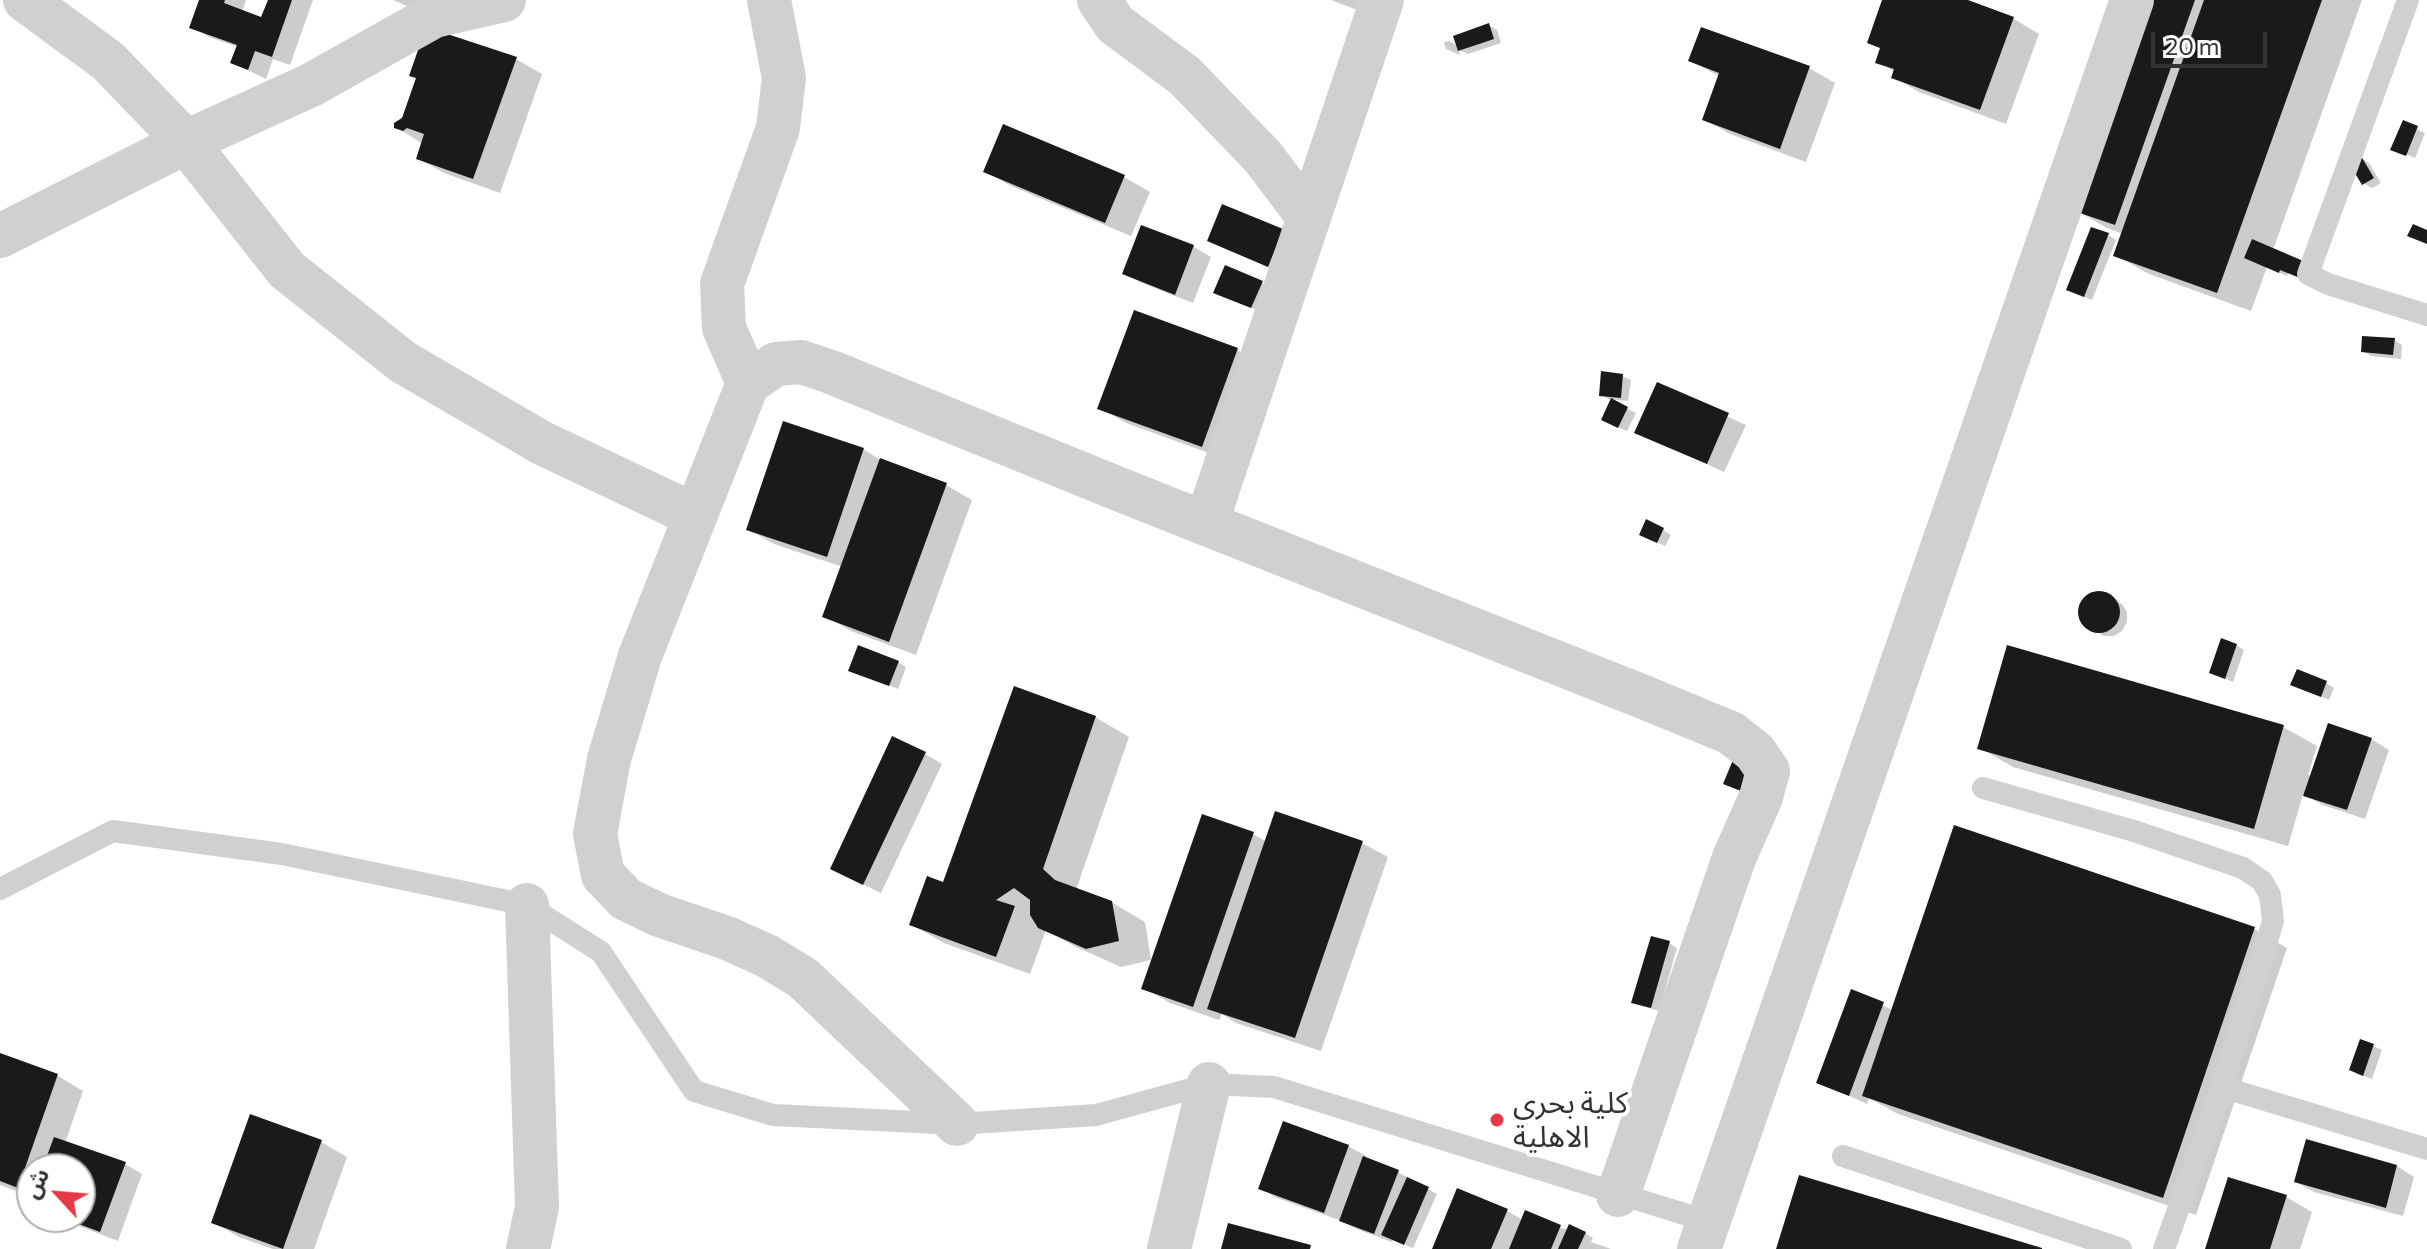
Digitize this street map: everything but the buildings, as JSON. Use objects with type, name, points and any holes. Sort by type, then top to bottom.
[{"type":"street","points":[[25,0],[108,61],[186,142],[287,270],[403,362],[542,443],[694,515]]},
{"type":"street","points":[[0,236],[186,142],[311,85],[434,16],[504,0]]},
{"type":"street","points":[[748,383],[724,328],[722,284],[778,128],[784,78],[769,0]]},
{"type":"street","points":[[1099,0],[1115,24],[1185,76],[1244,137],[1309,218]]},
{"type":"street","points":[[1206,524],[1382,0]]},
{"type":"street","points":[[1703,1235],[2132,0]]},
{"type":"street","points":[[957,1124],[803,978],[767,956],[727,938],[659,915],[626,899],[603,875],[595,834],[609,759],[640,656],[748,383],[776,364],[801,362],[1731,733],[1755,752],[1768,771],[1761,797],[1729,872],[1618,1195]]},
{"type":"street","points":[[527,905],[537,1207],[528,1249]]},
{"type":"street","points":[[1169,1249],[1209,1084]]},
{"type":"lane","points":[[2408,0],[2308,274],[2328,284],[2427,315]]},
{"type":"lane","points":[[1983,788],[2134,831],[2243,868],[2262,881],[2270,895],[2273,921],[2222,1087],[2164,1249]]},
{"type":"lane","points":[[0,889],[113,831],[282,854],[527,905],[601,952],[694,1091],[773,1115],[957,1124],[1096,1115],[1209,1084],[1274,1087],[1618,1195],[1703,1235]]},
{"type":"lane","points":[[2222,1087],[2427,1149]]},
{"type":"lane","points":[[1843,1156],[2121,1249]]},
{"type":"place","name":"كلية بحري الاهلية","points":[[1497,1120]]}]
